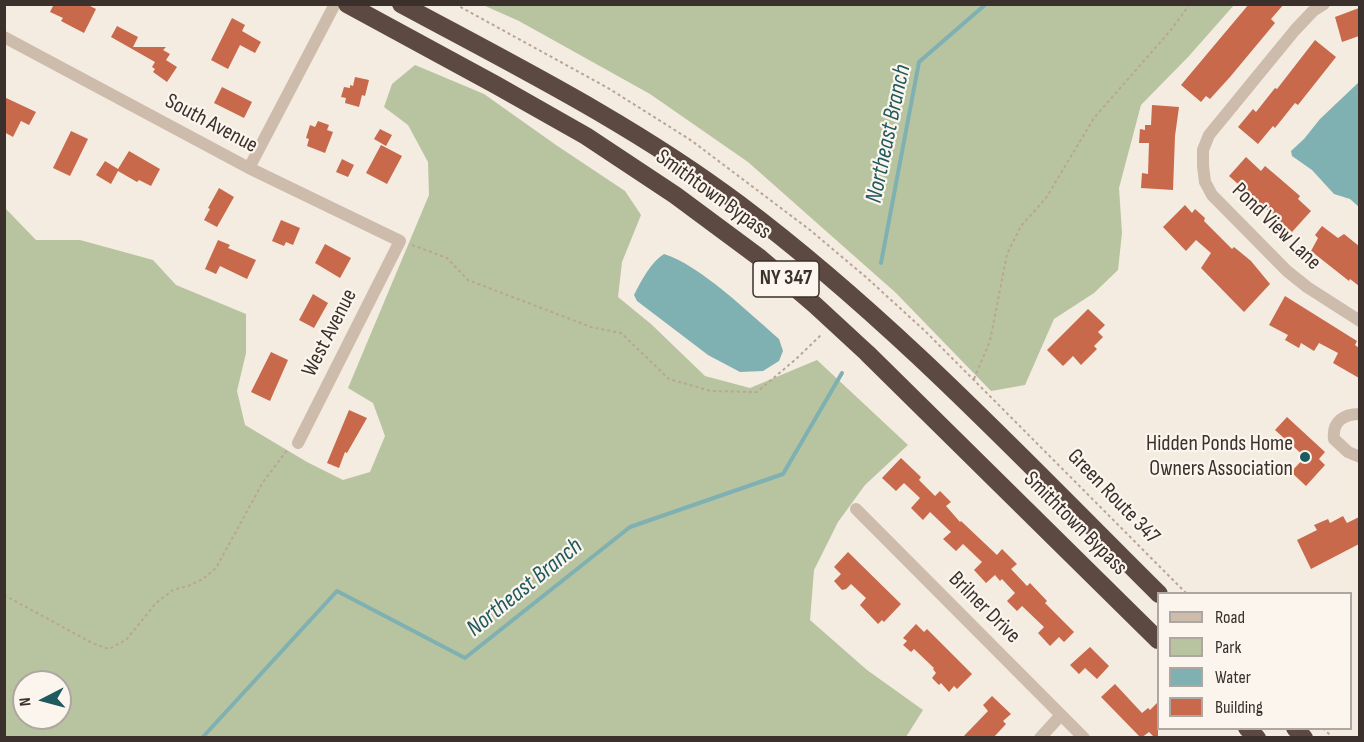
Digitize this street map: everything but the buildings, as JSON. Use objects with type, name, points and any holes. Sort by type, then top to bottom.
[{"type":"highway","name":"Smithtown Bypass","points":[[347,4],[586,136],[675,195],[760,258],[867,353],[1157,639]]},
{"type":"highway","name":"Smithtown Bypass","points":[[400,4],[623,127],[708,182],[795,247],[851,294],[918,356],[1157,592]]},
{"type":"street","points":[[249,168],[335,4]]},
{"type":"street","name":"Pond View Lane","points":[[1324,4],[1313,10],[1294,30],[1209,135],[1203,150],[1203,166],[1205,182],[1212,195],[1273,258],[1307,287],[1359,321]]},
{"type":"street","name":"South Avenue","points":[[4,37],[249,168],[400,241]]},
{"type":"street","name":"West Avenue","points":[[298,443],[400,241]]},
{"type":"street","points":[[1359,414],[1345,416],[1335,426],[1334,432],[1334,439],[1348,452],[1359,457]]},
{"type":"street","name":"Brilner Drive","points":[[856,509],[1084,738]]},
{"type":"street","points":[[1040,738],[1061,715]]},
{"type":"path","points":[[974,380],[990,341],[1007,254],[1021,226],[1046,198],[1094,118],[1170,31],[1190,4]]},
{"type":"path","points":[[400,241],[447,258],[468,280],[591,327],[621,333],[669,379],[711,391],[757,392],[820,336]]},
{"type":"path","name":"Green Route 347","points":[[1017,422],[1185,592]]},
{"type":"path","points":[[4,595],[92,643],[109,649],[126,640],[156,603],[173,590],[202,579],[216,568],[263,482],[285,450],[298,443]]},
{"type":"green space","points":[[483,5],[1234,5],[1141,105],[1119,188],[1122,233],[1118,270],[1094,293],[1054,319],[1025,385],[991,391],[896,293],[748,162],[650,94],[519,21]]},
{"type":"green space","points":[[415,65],[484,94],[625,191],[641,215],[622,262],[618,297],[651,324],[705,376],[750,388],[817,360],[908,445],[865,485],[838,522],[814,570],[810,620],[867,670],[923,710],[906,737],[5,737],[5,208],[36,240],[80,240],[153,260],[176,285],[246,314],[246,353],[237,391],[245,425],[307,462],[343,480],[370,472],[385,436],[373,403],[348,388],[429,195],[428,162],[408,125],[384,107],[392,84]]},
{"type":"water","points":[[1359,82],[1359,207],[1350,199],[1334,194],[1312,170],[1292,156],[1291,151],[1320,119]]},
{"type":"water","points":[[664,254],[693,268],[709,279],[779,339],[783,351],[779,361],[763,371],[740,372],[708,355],[637,301],[634,295],[643,278]]},
{"type":"waterway","name":"Northeast Branch","points":[[881,263],[919,62],[986,4]]},
{"type":"waterway","name":"Northeast Branch","points":[[202,738],[337,591],[465,658],[630,527],[783,474],[842,373]]},
{"type":"place","name":"Hidden Ponds Home Owners Association","points":[[1305,457]]}]
